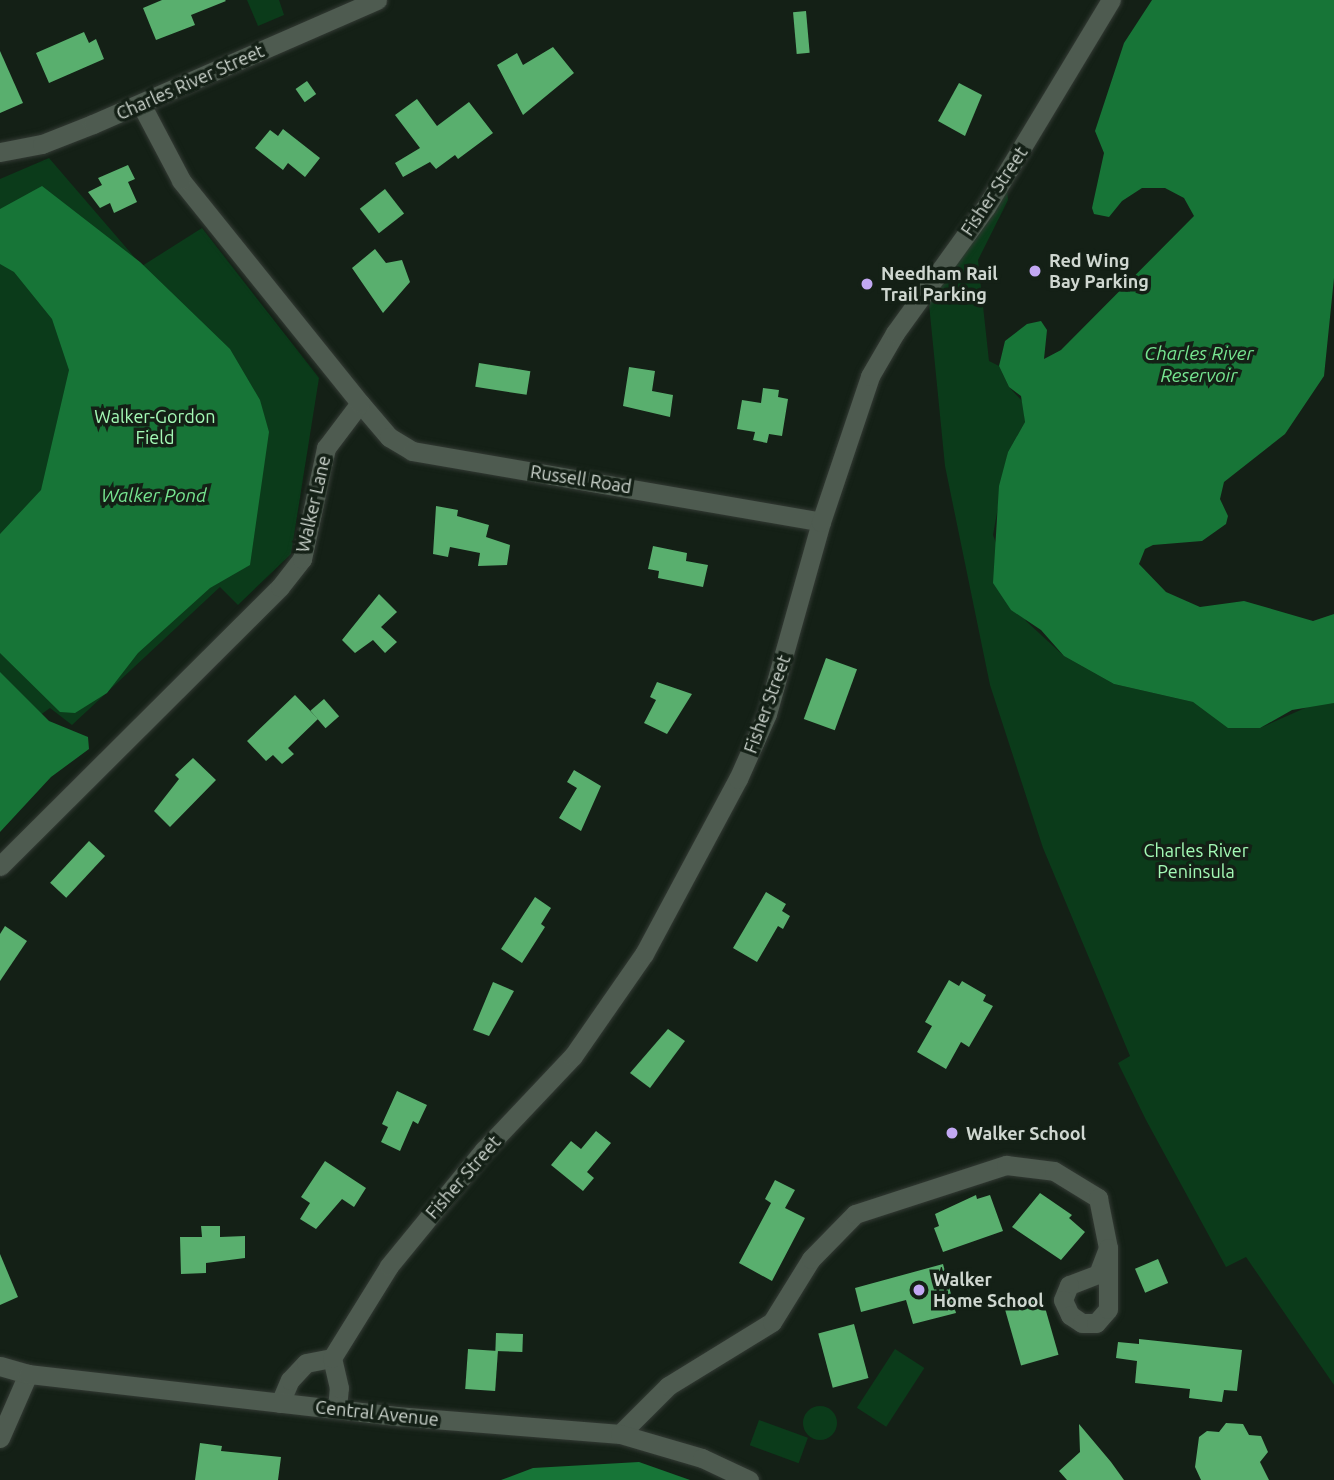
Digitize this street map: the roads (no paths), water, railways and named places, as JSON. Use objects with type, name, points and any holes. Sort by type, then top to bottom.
[{"type":"street","name":"Charles River Street","points":[[0,152],[42,144],[141,104],[377,0]]},
{"type":"street","name":"Fisher Street","points":[[332,1358],[389,1266],[484,1150],[573,1056],[634,973],[758,738],[858,406],[882,354],[993,196],[1111,0]]},
{"type":"street","points":[[141,104],[181,180],[360,403]]},
{"type":"street","name":"Russell Road","points":[[360,403],[389,436],[412,451],[821,522]]},
{"type":"street","name":"Walker Lane","points":[[0,866],[280,587],[302,559],[326,448],[360,403]]},
{"type":"street","points":[[620,1434],[668,1386],[772,1322],[811,1259],[855,1214],[1006,1165],[1054,1171],[1098,1198],[1108,1248]]},
{"type":"street","points":[[280,1403],[290,1380],[306,1363],[332,1358],[339,1388],[337,1409]]},
{"type":"street","name":"Central Avenue","points":[[0,1366],[28,1374],[280,1403],[620,1434],[702,1458],[749,1480]]},
{"type":"street","points":[[0,1438],[28,1374]]},
{"type":"water","name":"Charles River Reservoir","points":[[1152,0],[1334,0],[1334,278],[1324,376],[1285,434],[1224,482],[1220,499],[1228,516],[1226,524],[1202,541],[1153,545],[1145,549],[1139,564],[1166,592],[1200,607],[1244,601],[1313,621],[1334,614],[1334,703],[1292,710],[1260,728],[1228,728],[1193,702],[1114,684],[1064,656],[1041,630],[1011,610],[993,583],[999,486],[1008,452],[1025,422],[1021,396],[1009,387],[999,366],[1005,341],[1027,324],[1041,321],[1047,330],[1044,359],[1061,350],[1194,216],[1184,198],[1165,188],[1142,188],[1122,201],[1109,217],[1094,214],[1092,208],[1104,153],[1095,131],[1124,43]]},
{"type":"water","name":"Walker Pond","points":[[42,186],[140,262],[230,349],[260,400],[269,432],[250,565],[210,588],[138,653],[107,693],[75,713],[60,712],[0,653],[0,534],[41,490],[69,370],[52,319],[14,272],[0,264],[0,209]]},
{"type":"water","points":[[0,672],[49,721],[88,737],[89,749],[51,777],[0,832]]},
{"type":"water","points":[[639,1462],[690,1480],[501,1480],[533,1468]]},
{"type":"place","name":"Red Wing Bay Parking","points":[[1035,271]]},
{"type":"place","name":"Needham Rail Trail Parking","points":[[867,284]]},
{"type":"place","name":"Walker School","points":[[952,1133]]},
{"type":"place","name":"Walker Home School","points":[[919,1290]]},
{"type":"park label","name":"Walker-Gordon Field","points":[[155,427]]},
{"type":"park label","name":"Charles River Peninsula","points":[[1196,861]]}]
